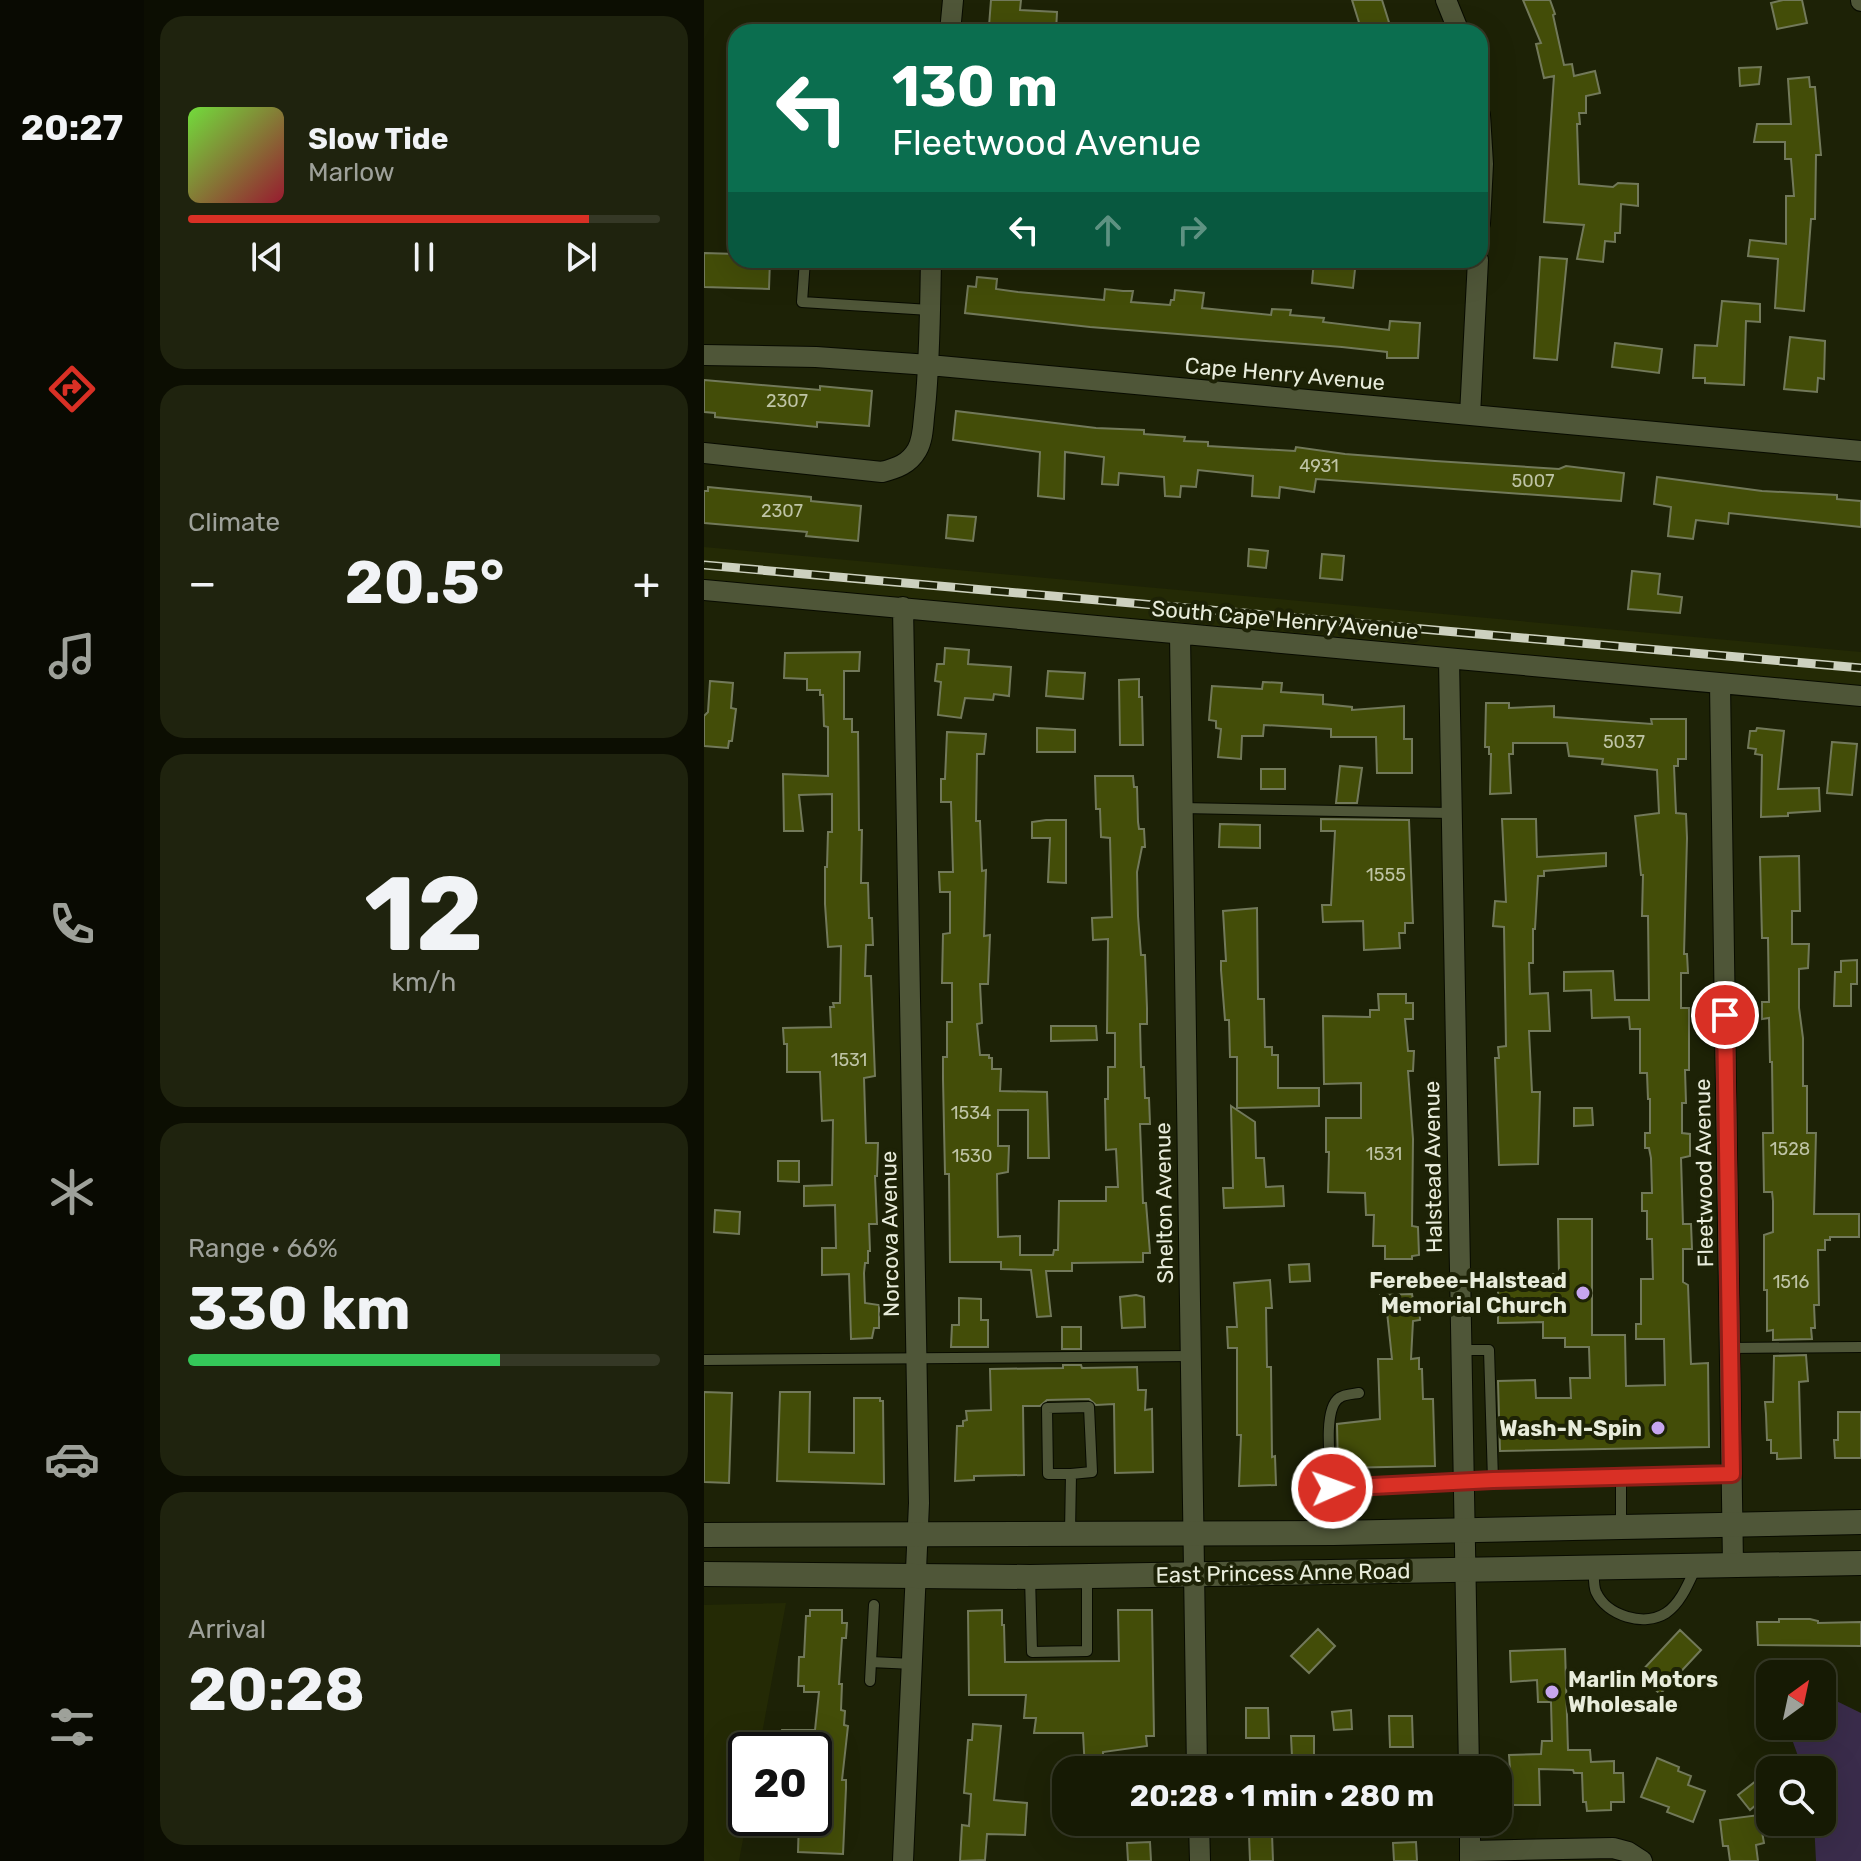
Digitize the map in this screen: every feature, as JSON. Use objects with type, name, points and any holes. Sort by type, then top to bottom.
[{"type":"main road","name":"East Princess Anne Road","points":[[704,1535],[1334,1533],[1861,1522]]},
{"type":"main road","name":"East Princess Anne Road","points":[[704,1574],[1030,1577],[1861,1563]]},
{"type":"street","points":[[951,24],[953,0]]},
{"type":"street","points":[[1446,0],[1456,24]]},
{"type":"street","points":[[704,453],[882,472],[898,468],[910,460],[918,448],[929,365],[931,268]]},
{"type":"street","points":[[1470,415],[1478,268]]},
{"type":"street","name":"Cape Henry Avenue","points":[[704,355],[816,357],[929,365],[1861,451]]},
{"type":"street","name":"South Cape Henry Avenue","points":[[704,590],[1861,696]]},
{"type":"street","name":"Norcova Avenue","points":[[903,607],[918,1536],[903,1861]]},
{"type":"street","name":"Shelton Avenue","points":[[1180,635],[1180,808],[1197,1756]]},
{"type":"street","name":"Halstead Avenue","points":[[1449,659],[1469,1756]]},
{"type":"street","name":"Fleetwood Avenue","points":[[1720,684],[1733,1565]]},
{"type":"street","points":[[1199,1836],[1200,1861]]},
{"type":"street","points":[[1470,1856],[1613,1848],[1628,1852],[1642,1861]]},
{"type":"lane","points":[[804,268],[802,302],[930,310]]},
{"type":"lane","points":[[1180,808],[1451,813]]},
{"type":"lane","points":[[1730,1348],[1861,1347]]},
{"type":"lane","points":[[1461,1350],[1489,1350],[1493,1480]]},
{"type":"lane","points":[[704,1360],[1191,1356]]},
{"type":"lane","points":[[1334,1533],[1329,1419],[1331,1408],[1340,1397],[1359,1393]]},
{"type":"lane","points":[[1089,1407],[1092,1472],[1071,1474],[1048,1474],[1047,1408],[1089,1407]]},
{"type":"lane","points":[[1070,1535],[1071,1474]]},
{"type":"lane","points":[[1332,1488],[1732,1474]]},
{"type":"lane","points":[[1621,1477],[1621,1527]]},
{"type":"lane","points":[[1594,1568],[1595,1590],[1601,1600],[1609,1608],[1635,1619],[1662,1615],[1670,1610],[1683,1594],[1697,1566]]},
{"type":"lane","points":[[1030,1577],[1032,1652],[1087,1651],[1087,1576]]},
{"type":"lane","points":[[870,1681],[874,1605]]},
{"type":"lane","points":[[871,1662],[913,1664]]},
{"type":"shaded area","points":[[704,547],[1861,652],[1861,686],[704,583]]},
{"type":"shaded area","points":[[786,1603],[762,1732],[728,1732],[728,1836],[744,1836],[739,1861],[704,1861],[704,1605]]},
{"type":"shaded area","points":[[1836,1701],[1861,1713],[1861,1861],[1816,1861],[1815,1836],[1836,1836],[1836,1756],[1798,1756],[1792,1740],[1836,1740]]},
{"type":"building","points":[[991,0],[1021,0],[1020,10],[1057,12],[1056,24],[989,24]]},
{"type":"building","points":[[1352,0],[1382,0],[1390,24],[1360,24]]},
{"type":"building","points":[[1523,0],[1550,0],[1564,65],[1572,64],[1574,76],[1595,71],[1600,93],[1586,96],[1586,113],[1579,113],[1580,124],[1577,124],[1579,184],[1613,187],[1618,183],[1638,184],[1638,206],[1621,204],[1620,233],[1615,233],[1615,242],[1605,241],[1603,262],[1577,259],[1584,225],[1544,222],[1554,76],[1544,78],[1536,44],[1541,43]]},
{"type":"building","points":[[1802,0],[1807,23],[1777,29],[1771,3]]},
{"type":"building","points":[[1761,67],[1759,84],[1740,86],[1739,68]]},
{"type":"building","points":[[1809,77],[1810,87],[1815,87],[1821,155],[1816,155],[1815,219],[1811,219],[1804,311],[1775,308],[1778,259],[1748,256],[1750,240],[1786,244],[1786,196],[1794,196],[1791,159],[1785,159],[1785,142],[1754,142],[1757,124],[1791,124],[1788,79]]},
{"type":"building","points":[[704,253],[728,254],[728,268],[770,268],[769,289],[704,287]]},
{"type":"building","points":[[1540,257],[1567,259],[1557,360],[1534,358]]},
{"type":"building","points":[[1313,268],[1355,268],[1353,288],[1312,283]]},
{"type":"building","points":[[977,277],[997,279],[996,289],[1018,292],[1104,300],[1105,289],[1133,291],[1131,302],[1170,305],[1175,290],[1204,293],[1202,308],[1271,315],[1272,309],[1291,310],[1290,315],[1324,318],[1323,322],[1389,330],[1390,321],[1420,323],[1418,358],[1387,358],[1387,352],[1342,347],[1090,327],[965,313],[968,286],[976,287]]},
{"type":"building","points":[[1722,301],[1760,304],[1760,322],[1746,321],[1744,385],[1705,383],[1705,378],[1693,378],[1695,345],[1717,346]]},
{"type":"building","points":[[1790,337],[1825,341],[1824,379],[1818,378],[1817,392],[1784,389]]},
{"type":"building","points":[[1615,343],[1662,349],[1659,373],[1612,367]]},
{"type":"building","points":[[704,380],[872,391],[869,426],[817,422],[817,427],[715,417],[715,413],[704,412]]},
{"type":"building","points":[[956,411],[1096,428],[1144,430],[1144,434],[1208,442],[1208,446],[1295,451],[1296,447],[1345,454],[1559,469],[1566,466],[1624,473],[1621,501],[1316,479],[1314,492],[1280,487],[1279,498],[1252,496],[1253,476],[1198,470],[1196,487],[1181,486],[1180,497],[1165,496],[1164,477],[1119,473],[1118,485],[1102,484],[1104,457],[1065,452],[1064,499],[1038,496],[1040,452],[953,440]]},
{"type":"building","points":[[1657,477],[1762,491],[1837,495],[1837,499],[1861,501],[1861,527],[1729,513],[1728,524],[1696,520],[1693,539],[1668,536],[1671,507],[1654,504]]},
{"type":"building","points":[[708,487],[811,497],[811,501],[861,506],[858,541],[806,536],[807,532],[704,523],[704,491],[708,491]]},
{"type":"building","points":[[948,515],[976,517],[973,541],[946,538]]},
{"type":"building","points":[[1249,549],[1268,551],[1266,568],[1248,566]]},
{"type":"building","points":[[1322,554],[1344,556],[1342,580],[1320,578]]},
{"type":"building","points":[[1632,571],[1660,574],[1658,594],[1682,597],[1680,613],[1628,609]]},
{"type":"building","points":[[945,648],[969,650],[968,664],[1011,667],[1009,696],[994,694],[993,700],[965,698],[961,718],[938,715],[941,682],[935,681],[937,664],[944,664]]},
{"type":"building","points":[[860,652],[859,671],[844,671],[844,719],[852,719],[852,732],[858,732],[861,883],[868,883],[869,918],[872,918],[873,945],[866,945],[865,976],[871,976],[875,1076],[864,1078],[866,1143],[878,1143],[875,1176],[877,1224],[869,1224],[870,1251],[864,1273],[865,1303],[879,1305],[879,1328],[874,1328],[872,1338],[851,1339],[849,1274],[822,1275],[822,1248],[836,1248],[835,1205],[804,1206],[804,1186],[832,1185],[833,1120],[822,1121],[820,1072],[787,1072],[787,1044],[784,1044],[783,1028],[831,1027],[830,1007],[834,1007],[833,1003],[840,1003],[841,946],[828,947],[825,904],[828,832],[832,832],[832,794],[799,795],[803,831],[784,831],[783,774],[828,776],[828,727],[824,726],[823,695],[820,695],[820,690],[807,690],[807,679],[784,678],[785,653]]},
{"type":"building","points":[[1048,671],[1085,673],[1083,699],[1046,696]]},
{"type":"building","points":[[1139,679],[1143,745],[1120,745],[1119,680]]},
{"type":"building","points":[[710,681],[733,683],[731,708],[736,709],[732,741],[729,741],[728,748],[704,746],[704,716],[708,712]]},
{"type":"building","points":[[1263,682],[1282,683],[1281,692],[1323,695],[1323,704],[1352,707],[1352,710],[1404,706],[1404,739],[1412,739],[1412,773],[1377,773],[1376,737],[1331,737],[1331,729],[1264,725],[1263,736],[1242,736],[1241,759],[1218,757],[1221,729],[1216,728],[1216,721],[1209,720],[1212,686],[1262,689]]},
{"type":"building","points":[[1486,703],[1509,703],[1509,708],[1554,706],[1554,717],[1652,724],[1651,719],[1686,719],[1686,759],[1678,759],[1678,766],[1674,766],[1676,813],[1686,814],[1687,838],[1684,954],[1687,954],[1688,973],[1681,973],[1681,1008],[1689,1008],[1689,1070],[1685,1070],[1686,1103],[1682,1103],[1682,1133],[1690,1134],[1690,1156],[1681,1158],[1683,1224],[1691,1224],[1692,1249],[1683,1249],[1683,1282],[1688,1285],[1691,1364],[1708,1363],[1709,1447],[1500,1451],[1498,1381],[1535,1380],[1536,1398],[1571,1398],[1570,1378],[1590,1378],[1589,1347],[1565,1347],[1565,1338],[1543,1338],[1543,1322],[1498,1323],[1498,1288],[1542,1288],[1543,1274],[1559,1274],[1558,1219],[1592,1219],[1592,1335],[1625,1335],[1626,1386],[1665,1385],[1664,1339],[1636,1339],[1636,1324],[1641,1324],[1641,1279],[1653,1279],[1652,1239],[1647,1239],[1647,1211],[1642,1211],[1642,1193],[1652,1193],[1651,1158],[1649,1148],[1645,1148],[1645,1133],[1650,1133],[1650,1099],[1647,1073],[1640,1073],[1640,1029],[1630,1029],[1629,1017],[1592,1018],[1591,990],[1564,991],[1564,972],[1613,971],[1615,1000],[1649,1000],[1648,916],[1642,916],[1643,875],[1635,816],[1659,813],[1657,770],[1602,764],[1603,759],[1569,756],[1567,743],[1513,743],[1513,754],[1509,754],[1511,793],[1490,794],[1491,754],[1489,747],[1485,747]]},
{"type":"building","points":[[1037,728],[1075,730],[1075,752],[1037,752]]},
{"type":"building","points":[[1757,728],[1784,731],[1778,789],[1819,788],[1820,811],[1761,817],[1762,755],[1755,754],[1756,749],[1748,748],[1750,731]]},
{"type":"building","points":[[947,732],[986,734],[984,754],[977,754],[976,821],[980,821],[982,871],[986,870],[984,936],[990,935],[988,984],[980,984],[982,1023],[977,1024],[980,1055],[992,1058],[992,1069],[1001,1069],[1000,1091],[1047,1092],[1049,1158],[1028,1158],[1028,1110],[998,1110],[998,1146],[1009,1146],[1008,1172],[997,1174],[998,1237],[1020,1236],[1020,1255],[1053,1255],[1054,1250],[1058,1250],[1059,1201],[1106,1201],[1106,1187],[1118,1187],[1116,1149],[1106,1150],[1108,1067],[1115,1067],[1115,1033],[1107,1033],[1108,939],[1093,940],[1092,918],[1112,917],[1110,838],[1101,837],[1095,776],[1133,776],[1134,787],[1137,787],[1138,822],[1139,829],[1144,829],[1145,847],[1142,847],[1137,872],[1147,1008],[1147,1024],[1140,1024],[1141,1067],[1144,1067],[1145,1098],[1149,1098],[1150,1124],[1140,1124],[1143,1203],[1146,1203],[1150,1253],[1143,1253],[1143,1262],[1072,1263],[1072,1271],[1046,1271],[1051,1316],[1037,1317],[1031,1270],[1001,1269],[1001,1262],[950,1262],[943,1057],[947,1057],[947,1022],[952,1022],[952,983],[942,983],[943,934],[950,933],[950,892],[940,892],[939,872],[953,872],[951,802],[941,802]]},
{"type":"building","points":[[1832,742],[1857,744],[1852,795],[1827,793]]},
{"type":"building","points":[[1340,766],[1362,768],[1357,803],[1336,803]]},
{"type":"building","points":[[1261,769],[1285,769],[1285,789],[1261,789]]},
{"type":"building","points":[[1321,819],[1409,820],[1413,923],[1405,923],[1405,933],[1399,933],[1400,948],[1364,950],[1363,921],[1323,922],[1322,905],[1331,905],[1335,831],[1321,831]]},
{"type":"building","points":[[1502,819],[1536,819],[1537,857],[1606,853],[1606,866],[1544,871],[1544,876],[1538,876],[1533,963],[1529,963],[1530,994],[1548,993],[1550,1031],[1529,1031],[1532,1092],[1540,1092],[1538,1164],[1499,1165],[1495,1058],[1499,1058],[1498,1047],[1506,1046],[1504,927],[1493,926],[1495,901],[1506,902]]},
{"type":"building","points":[[1066,820],[1066,883],[1048,882],[1050,838],[1032,838],[1032,822]]},
{"type":"building","points":[[1220,824],[1260,825],[1260,848],[1219,847]]},
{"type":"building","points":[[1799,856],[1800,911],[1792,911],[1792,944],[1809,944],[1808,968],[1799,969],[1799,1008],[1803,1038],[1803,1086],[1807,1086],[1807,1133],[1816,1133],[1814,1214],[1859,1214],[1859,1237],[1830,1237],[1830,1240],[1825,1240],[1825,1250],[1818,1250],[1819,1305],[1814,1305],[1812,1339],[1773,1340],[1773,1330],[1767,1331],[1767,1290],[1764,1290],[1764,1235],[1773,1232],[1773,1201],[1772,1192],[1764,1192],[1763,1133],[1773,1133],[1769,1018],[1762,1019],[1762,1002],[1769,1002],[1768,938],[1762,938],[1760,857]]},
{"type":"building","points":[[1257,908],[1258,999],[1264,999],[1265,1047],[1272,1047],[1272,1055],[1278,1055],[1278,1088],[1319,1088],[1319,1106],[1237,1108],[1237,1057],[1230,1057],[1229,1020],[1225,1020],[1221,970],[1221,961],[1226,961],[1223,911]]},
{"type":"building","points":[[1857,960],[1857,984],[1851,984],[1851,1006],[1834,1006],[1835,972],[1841,972],[1841,961]]},
{"type":"building","points":[[1378,994],[1406,994],[1406,1003],[1413,1003],[1413,1019],[1405,1019],[1408,1051],[1414,1051],[1413,1071],[1408,1071],[1413,1139],[1412,1226],[1418,1227],[1419,1255],[1412,1256],[1412,1259],[1385,1259],[1385,1246],[1373,1246],[1374,1215],[1366,1215],[1365,1193],[1328,1192],[1326,1118],[1361,1118],[1361,1083],[1324,1084],[1323,1016],[1370,1017],[1370,1010],[1379,1010]]},
{"type":"building","points":[[1051,1026],[1096,1026],[1097,1040],[1051,1041]]},
{"type":"building","points":[[1231,1106],[1255,1122],[1256,1158],[1264,1158],[1266,1187],[1283,1186],[1284,1206],[1224,1208],[1223,1188],[1233,1188]]},
{"type":"building","points":[[1574,1108],[1592,1108],[1593,1125],[1574,1126]]},
{"type":"building","points":[[778,1161],[799,1161],[799,1182],[778,1181]]},
{"type":"building","points":[[715,1210],[740,1212],[739,1234],[714,1232]]},
{"type":"building","points":[[1309,1264],[1310,1281],[1290,1282],[1289,1265]]},
{"type":"building","points":[[1270,1280],[1272,1308],[1266,1308],[1267,1367],[1271,1367],[1272,1457],[1275,1456],[1276,1485],[1239,1486],[1241,1435],[1237,1435],[1237,1348],[1228,1348],[1227,1327],[1237,1327],[1234,1283]]},
{"type":"building","points":[[1412,1294],[1413,1300],[1419,1300],[1420,1320],[1413,1321],[1411,1359],[1419,1358],[1423,1399],[1433,1399],[1435,1466],[1338,1468],[1337,1424],[1380,1419],[1378,1359],[1392,1359],[1387,1312],[1380,1312],[1380,1295]]},
{"type":"building","points":[[1120,1297],[1144,1297],[1145,1327],[1122,1328]]},
{"type":"building","points":[[959,1298],[981,1299],[981,1320],[988,1320],[988,1347],[951,1347],[952,1325],[959,1325]]},
{"type":"building","points":[[1062,1327],[1081,1327],[1081,1349],[1062,1349]]},
{"type":"building","points":[[1806,1355],[1808,1381],[1799,1382],[1801,1458],[1777,1459],[1777,1453],[1771,1453],[1771,1440],[1767,1440],[1765,1402],[1773,1402],[1774,1356]]},
{"type":"building","points":[[1063,1365],[1081,1365],[1082,1368],[1137,1367],[1138,1390],[1146,1390],[1145,1410],[1152,1409],[1153,1472],[1115,1473],[1114,1404],[1096,1405],[1089,1399],[1047,1400],[1040,1406],[1023,1406],[1024,1475],[974,1476],[974,1480],[955,1481],[957,1426],[963,1426],[963,1421],[967,1420],[966,1411],[991,1410],[990,1369],[1063,1368]]},
{"type":"building","points":[[704,1392],[732,1393],[729,1483],[704,1482]]},
{"type":"building","points":[[780,1392],[810,1392],[809,1452],[854,1453],[854,1398],[880,1398],[883,1401],[884,1484],[777,1481]]},
{"type":"building","points":[[1838,1412],[1861,1412],[1861,1458],[1835,1458]]},
{"type":"building","points":[[810,1610],[842,1610],[842,1623],[847,1623],[846,1638],[842,1638],[839,1684],[842,1684],[844,1725],[848,1726],[842,1780],[846,1780],[843,1854],[798,1852],[798,1836],[832,1836],[832,1732],[781,1732],[815,1730],[819,1692],[804,1692],[804,1686],[798,1686],[799,1657],[804,1657],[806,1616],[810,1616]]},
{"type":"building","points":[[1002,1610],[1005,1662],[1119,1661],[1118,1610],[1152,1610],[1154,1736],[1146,1736],[1147,1746],[1103,1752],[1103,1756],[1084,1756],[1083,1733],[1034,1733],[1036,1718],[1024,1718],[1026,1695],[969,1695],[968,1611]]},
{"type":"building","points":[[1779,1619],[1810,1619],[1818,1623],[1861,1622],[1861,1646],[1758,1645],[1757,1622],[1779,1622]]},
{"type":"building","points":[[1318,1629],[1335,1646],[1309,1673],[1291,1656]]},
{"type":"building","points":[[1680,1630],[1701,1650],[1660,1694],[1639,1674]]},
{"type":"building","points":[[1565,1649],[1568,1750],[1590,1750],[1591,1762],[1614,1761],[1614,1773],[1623,1773],[1624,1802],[1611,1802],[1611,1810],[1587,1811],[1586,1802],[1583,1802],[1582,1773],[1539,1769],[1540,1805],[1512,1805],[1512,1756],[1509,1755],[1541,1754],[1542,1741],[1552,1741],[1551,1702],[1538,1702],[1537,1680],[1511,1682],[1510,1651]]},
{"type":"building","points":[[1246,1708],[1268,1708],[1269,1738],[1246,1738]]},
{"type":"building","points":[[1351,1710],[1352,1729],[1334,1730],[1332,1712]]},
{"type":"building","points":[[1389,1716],[1412,1716],[1413,1747],[1390,1747]]},
{"type":"building","points":[[973,1724],[1001,1726],[994,1800],[1027,1803],[1025,1835],[987,1834],[985,1860],[960,1861],[962,1825],[969,1826],[971,1794],[964,1793],[968,1740],[972,1740]]},
{"type":"building","points":[[1291,1736],[1314,1736],[1314,1756],[1292,1756]]},
{"type":"building","points":[[1657,1758],[1679,1767],[1678,1771],[1691,1776],[1688,1785],[1705,1791],[1693,1822],[1667,1812],[1669,1807],[1641,1797]]},
{"type":"building","points":[[1756,1781],[1756,1805],[1750,1810],[1738,1795]]},
{"type":"building","points":[[1756,1815],[1756,1836],[1763,1836],[1764,1843],[1756,1845],[1758,1861],[1730,1861],[1728,1846],[1723,1846],[1720,1820]]},
{"type":"building","points":[[1249,1836],[1272,1836],[1273,1861],[1250,1861]]},
{"type":"building","points":[[1150,1842],[1151,1861],[1128,1861],[1127,1843]]},
{"type":"building","points":[[1416,1842],[1417,1861],[1394,1861],[1393,1843]]},
{"type":"railway","points":[[704,565],[1861,668]]},
{"type":"place","name":"Ferebee-Halstead Memorial Church","points":[[1583,1293]]},
{"type":"place","name":"Wash-N-Spin","points":[[1658,1428]]},
{"type":"place","name":"Marlin Motors Wholesale","points":[[1552,1692]]},
{"type":"route","points":[[1332,1488],[1732,1474],[1725,1015]]}]
